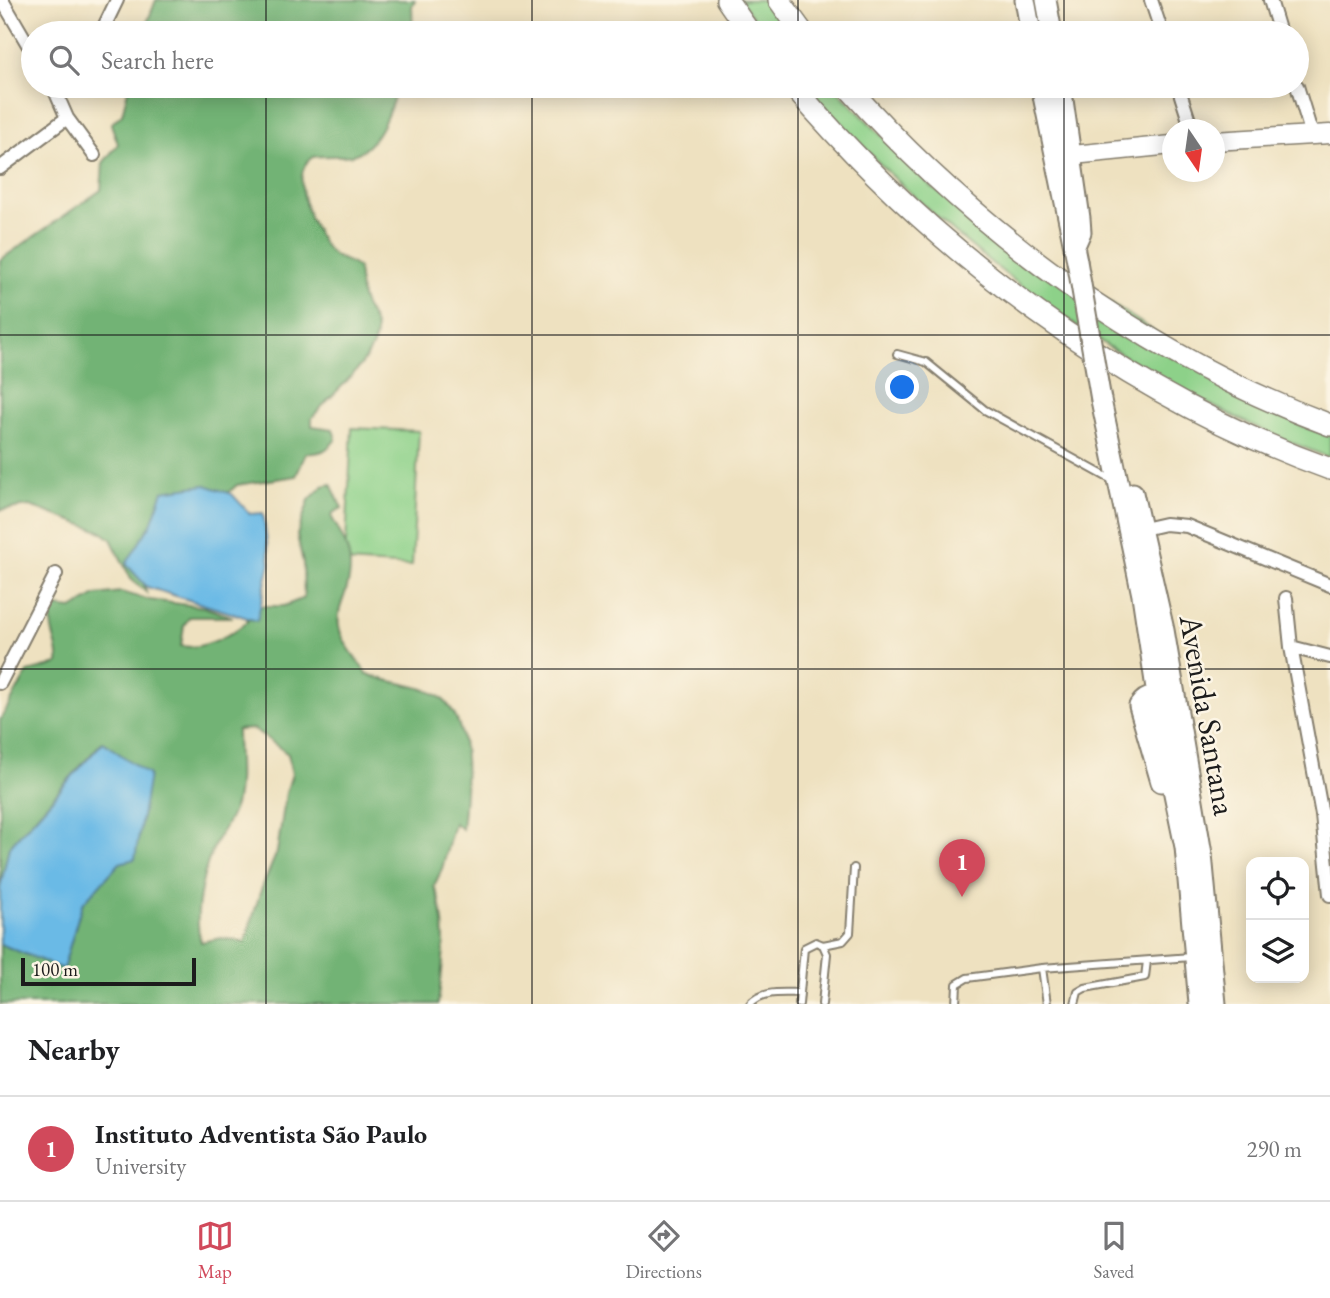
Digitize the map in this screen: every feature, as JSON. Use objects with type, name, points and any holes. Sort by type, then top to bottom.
[{"type":"highway","points":[[727,0],[742,21]]},
{"type":"highway","points":[[779,0],[794,21]]},
{"type":"highway","points":[[803,98],[826,125],[908,207],[1013,295],[1166,392],[1240,431],[1330,469]]},
{"type":"highway","points":[[859,98],[941,183],[1063,279],[1195,362],[1256,394],[1330,425]]},
{"type":"main road","points":[[1025,0],[1029,21]]},
{"type":"main road","points":[[1046,0],[1050,21]]},
{"type":"main road","name":"Avenida Santana","points":[[1043,98],[1101,400],[1142,595],[1157,698],[1143,699],[1139,706],[1139,715],[1182,835],[1199,1004]]},
{"type":"main road","name":"Avenida Santana","points":[[1063,98],[1073,155],[1081,232],[1075,255]]},
{"type":"main road","name":"Avenida Santana","points":[[1112,443],[1138,504],[1177,711],[1202,854],[1216,1004]]},
{"type":"main road","points":[[1157,698],[1166,701],[1177,711]]},
{"type":"street","points":[[2,0],[21,32]]},
{"type":"street","points":[[107,21],[117,0]]},
{"type":"street","points":[[1152,0],[1158,21]]},
{"type":"street","points":[[1269,0],[1276,21]]},
{"type":"street","points":[[59,98],[67,118],[94,155]]},
{"type":"street","points":[[1182,98],[1188,119]]},
{"type":"street","points":[[1225,140],[1321,135],[1303,98]]},
{"type":"street","points":[[0,168],[67,118]]},
{"type":"street","points":[[1073,155],[1162,146]]},
{"type":"street","points":[[1143,528],[1165,524],[1186,526],[1330,585]]},
{"type":"street","points":[[0,683],[56,573]]},
{"type":"street","points":[[1286,598],[1291,647],[1322,815],[1330,895]]},
{"type":"street","points":[[1291,647],[1330,657]]},
{"type":"lane","points":[[897,354],[926,362],[985,410],[1119,484]]},
{"type":"lane","points":[[799,1004],[804,948],[813,942],[823,945],[843,942],[850,933],[854,868]]},
{"type":"lane","points":[[822,1004],[827,954],[823,945]]},
{"type":"lane","points":[[956,1004],[957,984],[967,978],[1042,968],[1193,956]]},
{"type":"lane","points":[[1075,1004],[1078,992],[1085,988],[1144,977],[1147,961]]},
{"type":"lane","points":[[1042,968],[1047,1004]]},
{"type":"lane","points":[[750,1004],[757,997],[768,994],[800,993]]},
{"type":"green space","points":[[156,0],[415,0],[412,6],[413,21],[148,21]]},
{"type":"green space","points":[[740,0],[766,0],[781,21],[755,21]]},
{"type":"green space","points":[[126,98],[394,98],[382,126],[369,145],[352,155],[313,157],[305,165],[302,176],[302,190],[310,219],[333,255],[358,268],[363,301],[376,331],[369,354],[312,418],[312,426],[333,429],[336,439],[324,450],[306,453],[296,476],[237,485],[140,571],[146,592],[131,579],[111,539],[100,531],[30,506],[0,510],[0,260],[101,190],[103,163],[118,144],[111,124],[122,114]]},
{"type":"green space","points":[[817,98],[845,98],[934,189],[1296,423],[1330,436],[1330,458],[1255,427],[1183,390],[1113,349],[1046,304],[981,255],[920,202]]},
{"type":"green space","points":[[352,428],[419,431],[412,566],[345,562]]},
{"type":"green space","points":[[331,484],[342,508],[333,513],[332,518],[349,554],[350,573],[339,617],[340,632],[346,644],[366,673],[425,689],[446,703],[456,717],[462,735],[466,775],[462,829],[454,823],[442,869],[434,886],[444,929],[438,1004],[0,1004],[0,944],[63,969],[82,904],[148,775],[102,742],[9,847],[0,888],[0,720],[28,672],[58,664],[51,622],[56,607],[72,609],[96,595],[121,592],[150,600],[204,607],[232,617],[190,617],[184,625],[181,646],[191,647],[214,641],[236,630],[259,606],[284,606],[304,598],[303,563],[297,535],[309,500],[323,486]],"holes":[[[254,729],[288,754],[292,774],[286,793],[277,852],[261,890],[245,942],[221,938],[201,942],[198,918],[204,875],[218,838],[232,814],[237,796],[237,730]]]},
{"type":"water","points":[[205,485],[232,494],[250,514],[263,513],[270,563],[257,621],[147,587],[126,564],[151,524],[163,491]]},
{"type":"water","points":[[103,742],[149,775],[135,859],[120,863],[82,904],[63,969],[0,944],[0,888],[9,847]]},
{"type":"place","name":"Instituto Adventista São Paulo","points":[[962,897]]}]
